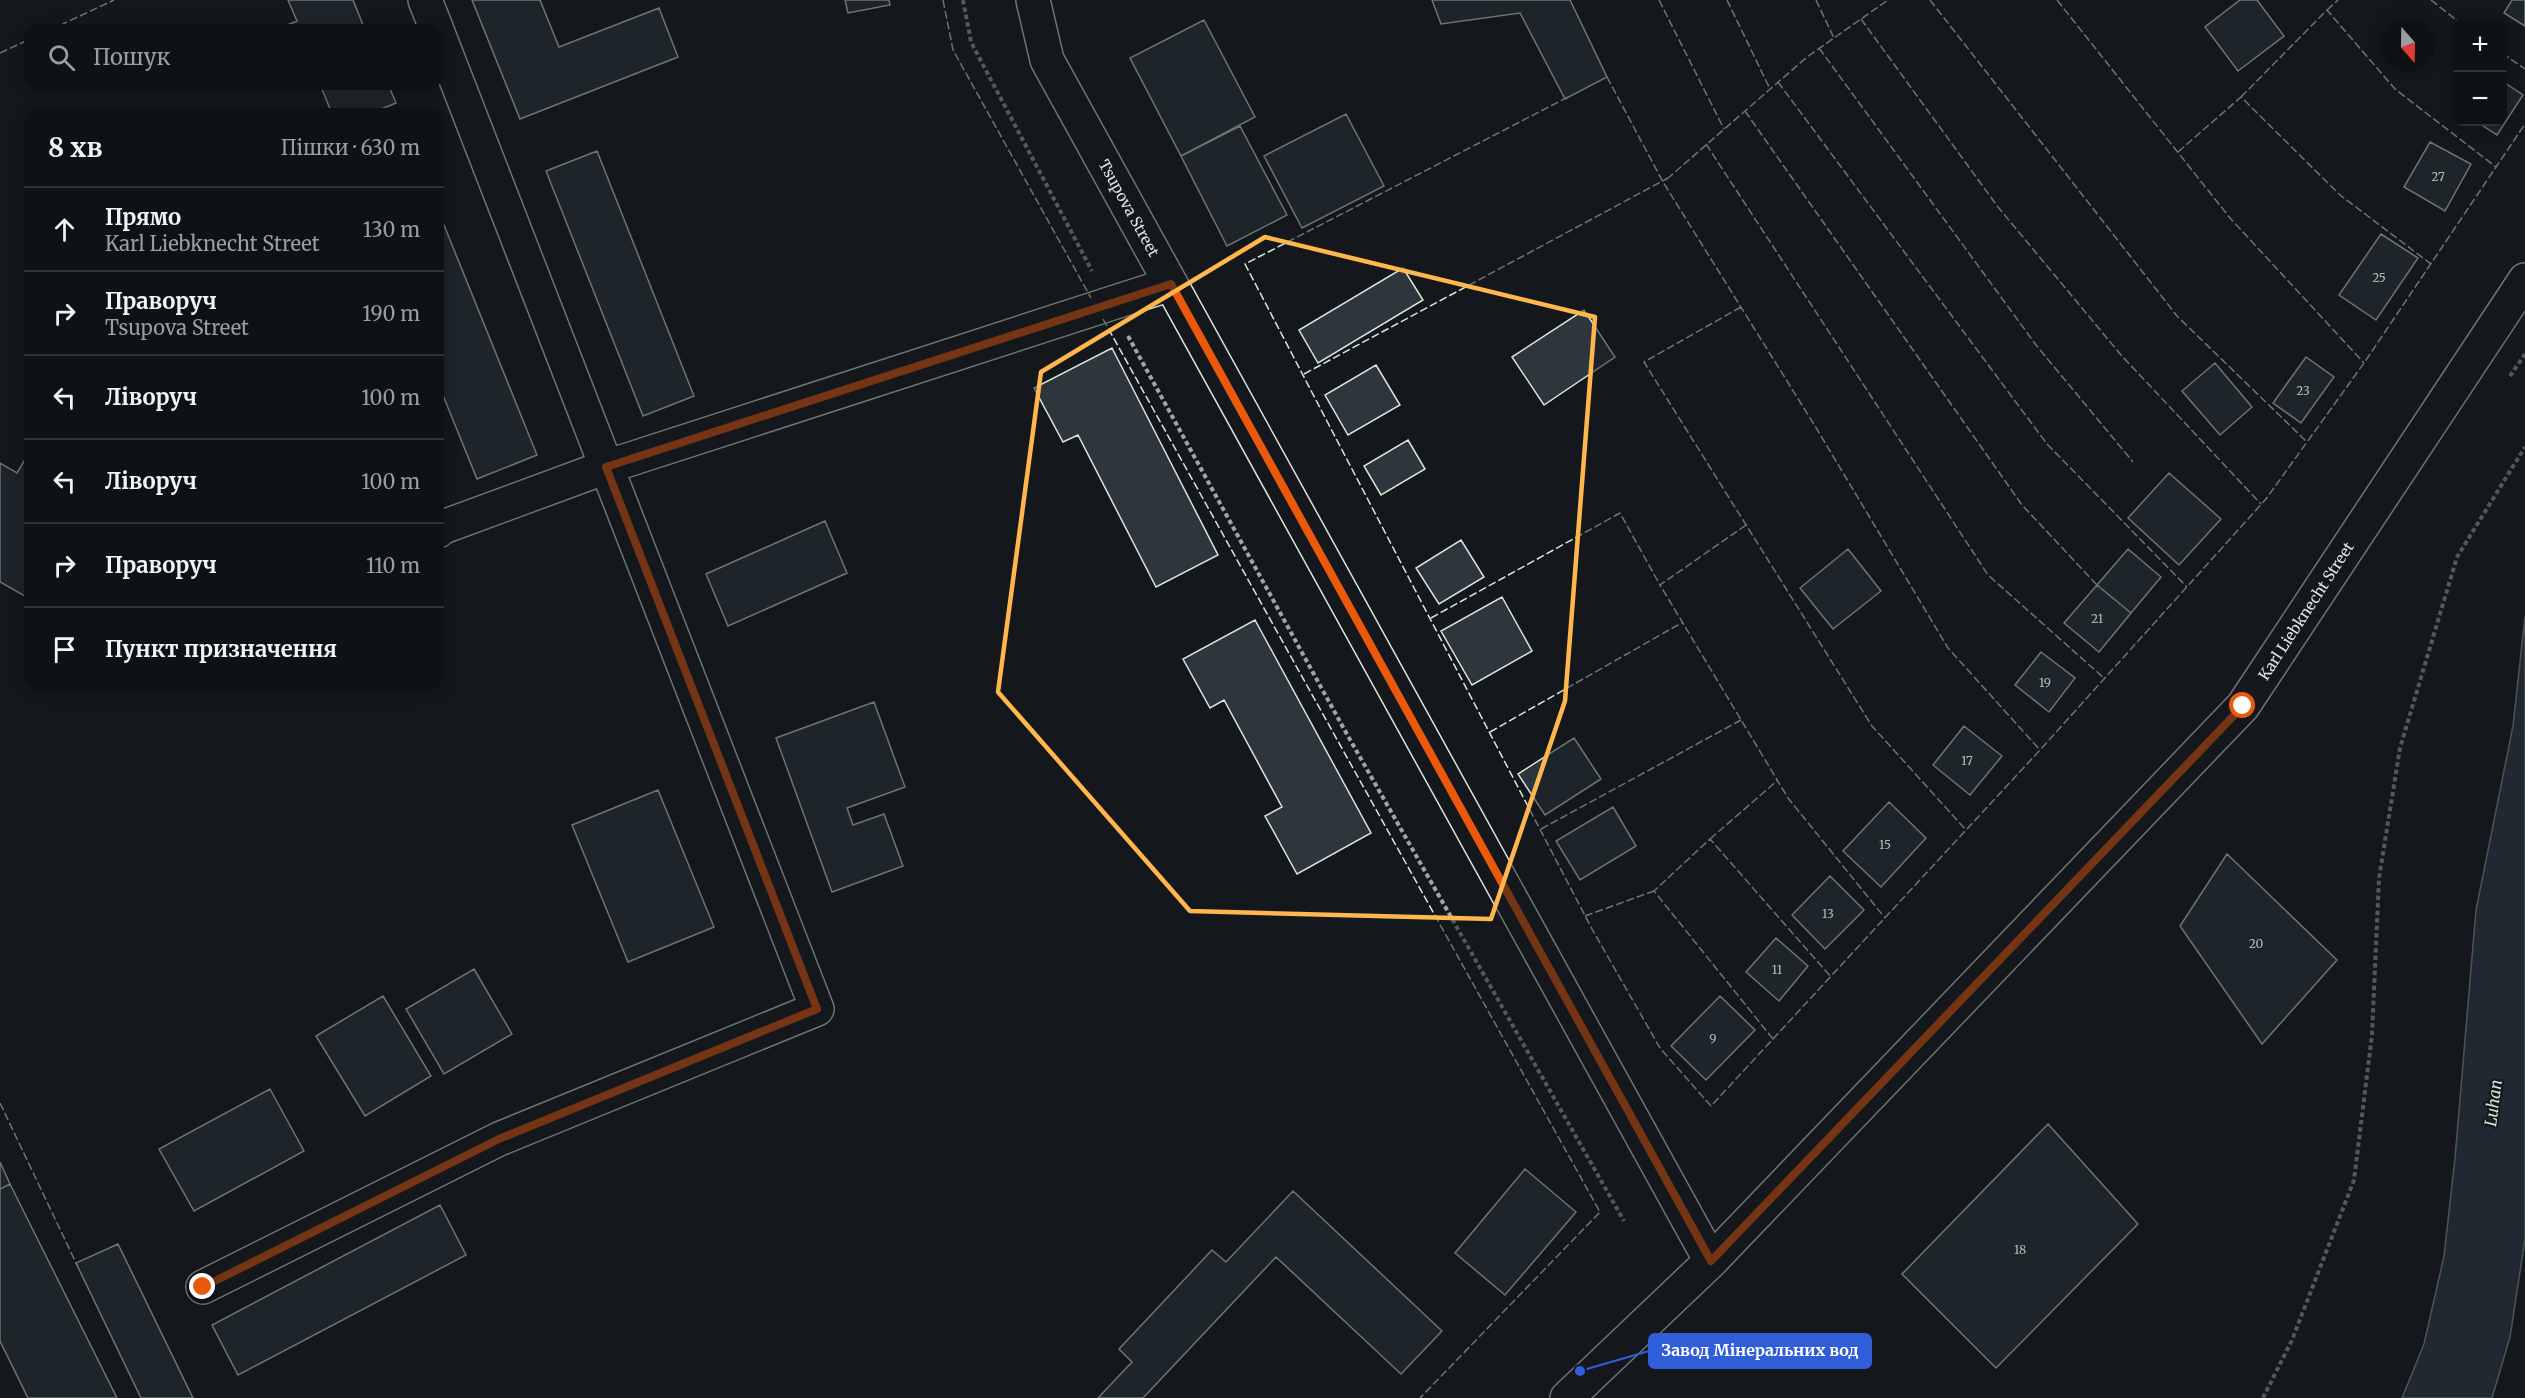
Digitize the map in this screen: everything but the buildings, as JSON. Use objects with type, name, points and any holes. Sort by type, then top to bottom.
[{"type":"street","points":[[425,0],[434,24]]},
{"type":"street","name":"Tsupova Street","points":[[1033,0],[1047,60],[1711,1261]]},
{"type":"street","points":[[203,1287],[499,1139],[817,1009],[444,50]]},
{"type":"street","name":"Karl Liebknecht Street","points":[[1567,1398],[1711,1261],[2243,706],[2525,280]]},
{"type":"street","points":[[444,527],[606,467],[1171,284]]},
{"type":"path","points":[[963,0],[971,42],[1110,304],[1344,729],[1624,1221]]},
{"type":"path","points":[[2263,1398],[2292,1340],[2354,1180],[2372,1035],[2379,878],[2400,748],[2457,557],[2525,447]]},
{"type":"highlighted area","points":[[1265,237],[1595,317],[1565,701],[1491,919],[1190,911],[998,692],[1041,372]]},
{"type":"water","name":"Luhan","points":[[2525,616],[2525,1239],[2510,1337],[2492,1398],[2402,1398],[2424,1344],[2444,1256],[2455,1158],[2476,910],[2513,726]]},
{"type":"fence","points":[[63,24],[114,0]]},
{"type":"fence","points":[[943,0],[953,50],[1091,298]]},
{"type":"fence","points":[[1659,0],[1724,129]]},
{"type":"fence","points":[[1727,0],[1770,89]]},
{"type":"fence","points":[[1816,0],[1834,38]]},
{"type":"fence","points":[[1667,179],[1807,57],[1888,0]]},
{"type":"fence","points":[[1930,0],[2177,316],[2307,442]]},
{"type":"fence","points":[[2057,0],[2230,218],[2364,363]]},
{"type":"fence","points":[[2327,10],[2338,0]]},
{"type":"fence","points":[[2431,0],[2454,18]]},
{"type":"fence","points":[[2241,97],[2327,10],[2395,89],[2496,167]]},
{"type":"fence","points":[[1861,19],[1998,207],[2121,355],[2261,504]]},
{"type":"fence","points":[[0,53],[24,42]]},
{"type":"fence","points":[[1819,48],[2036,345],[2133,462]]},
{"type":"fence","points":[[2507,56],[2525,69]]},
{"type":"fence","points":[[1607,77],[1663,182],[1815,426],[1948,648],[2040,750]]},
{"type":"fence","points":[[1778,82],[2047,444],[2187,587]]},
{"type":"fence","points":[[1568,97],[1245,264],[1592,929],[1660,1048],[1711,1106],[2040,750],[2266,499],[2364,363],[2525,124]]},
{"type":"fence","points":[[2178,152],[2241,97],[2340,195],[2431,264]]},
{"type":"fence","points":[[1745,111],[2022,505],[2097,585]]},
{"type":"fence","points":[[1706,144],[1988,575],[2105,679]]},
{"type":"fence","points":[[1304,374],[1668,178]]},
{"type":"fence","points":[[1741,307],[1644,362],[1872,726],[1966,830]]},
{"type":"fence","points":[[1103,319],[1600,1212],[1420,1398]]},
{"type":"fence","points":[[1431,618],[1620,513],[1660,585]]},
{"type":"fence","points":[[1746,525],[1660,585],[1788,798],[1885,918]]},
{"type":"fence","points":[[1490,732],[1683,622]]},
{"type":"fence","points":[[1541,829],[1741,720]]},
{"type":"fence","points":[[1710,839],[1778,780]]},
{"type":"fence","points":[[1773,1039],[1654,891],[1710,839],[1831,977]]},
{"type":"fence","points":[[1585,916],[1654,891]]},
{"type":"fence","points":[[0,1103],[77,1265]]},
{"type":"place","name":"Завод Мінеральних вод","points":[[1580,1371]]},
{"type":"route","points":[[203,1287],[499,1139],[817,1009],[606,467],[1171,284],[1711,1261],[2243,706]]}]
